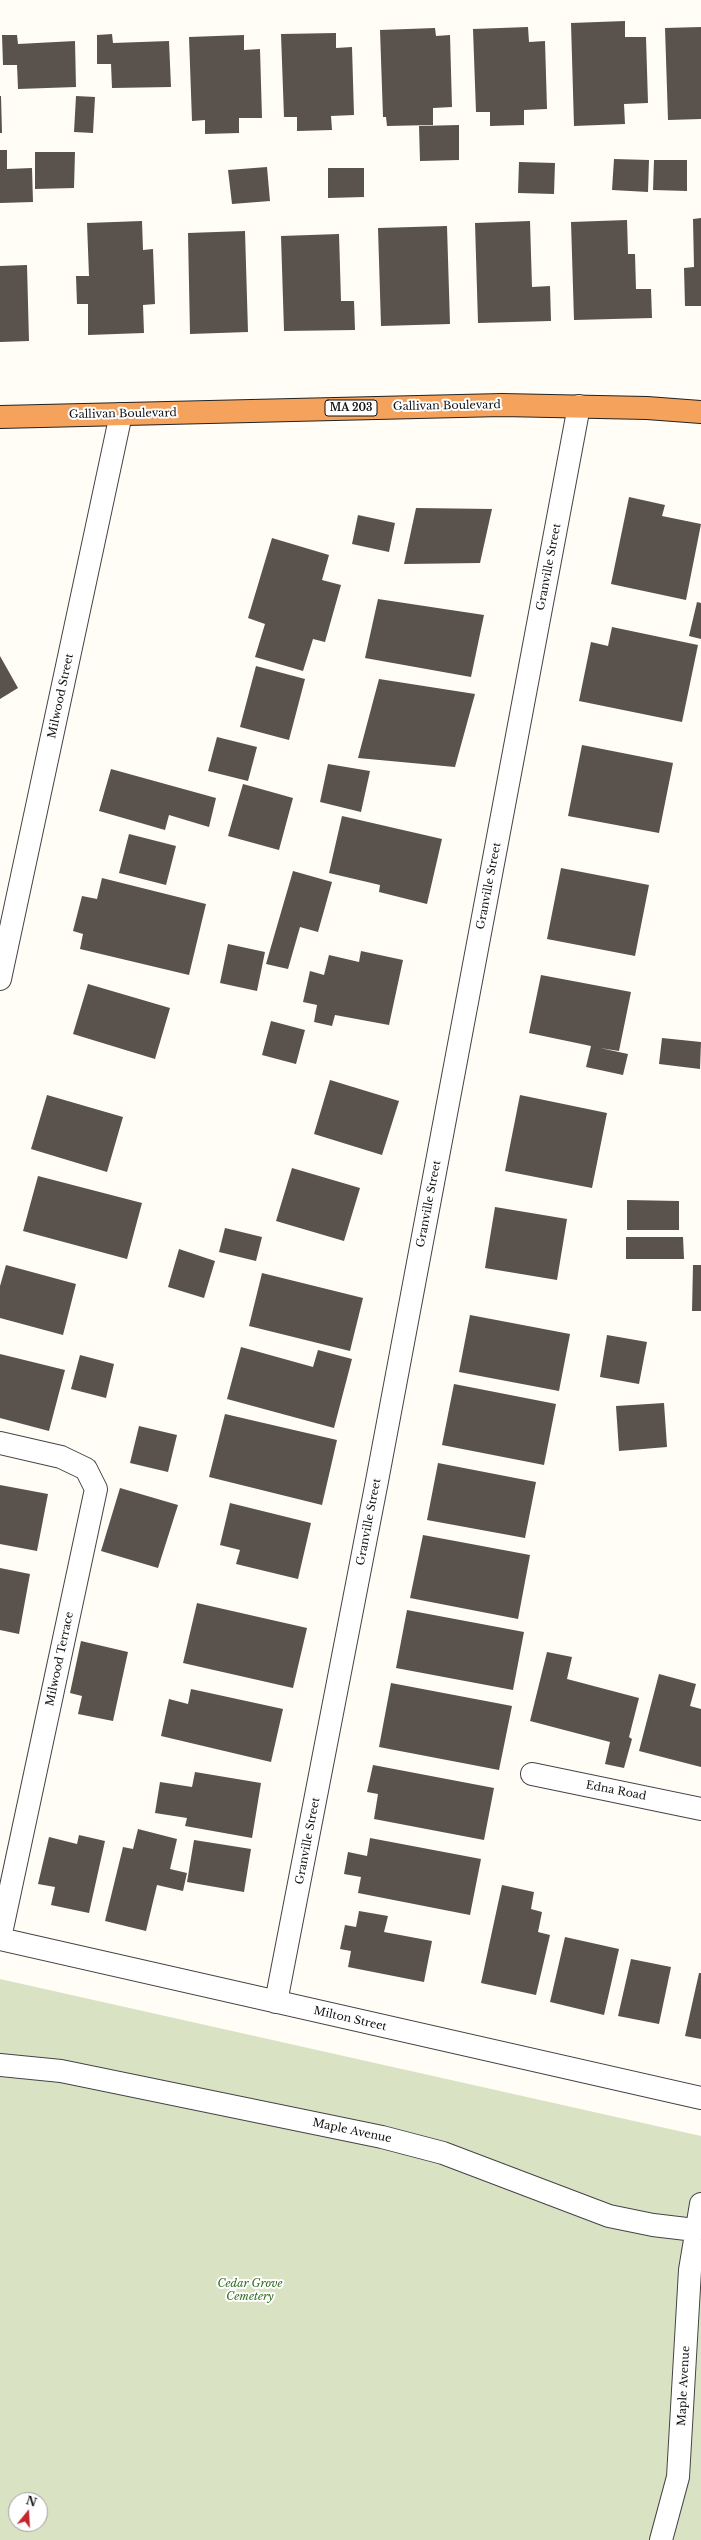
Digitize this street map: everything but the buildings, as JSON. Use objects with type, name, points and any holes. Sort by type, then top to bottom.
[{"type":"highway","name":"Gallivan Boulevard","points":[[0,417],[502,404],[701,412]]},
{"type":"street","name":"Granville Street","points":[[276,2002],[379,1473],[579,406]]},
{"type":"street","name":"Milwood Street","points":[[0,979],[121,414]]},
{"type":"street","name":"Milwood Terrace","points":[[0,1442],[61,1458],[80,1466],[86,1469],[96,1489],[0,1938]]},
{"type":"street","name":"Edna Road","points":[[532,1774],[701,1809]]},
{"type":"street","name":"Milton Street","points":[[0,1938],[701,2098]]},
{"type":"street","name":"Maple Avenue","points":[[0,2065],[61,2071],[382,2137],[443,2154],[609,2216],[652,2225],[695,2230]]},
{"type":"street","name":"Maple Avenue","points":[[662,2540],[678,2477],[690,2270],[695,2230],[701,2204]]},
{"type":"green space","name":"Cedar Grove Cemetery","points":[[0,1979],[701,2136],[701,2540],[0,2540]]}]
